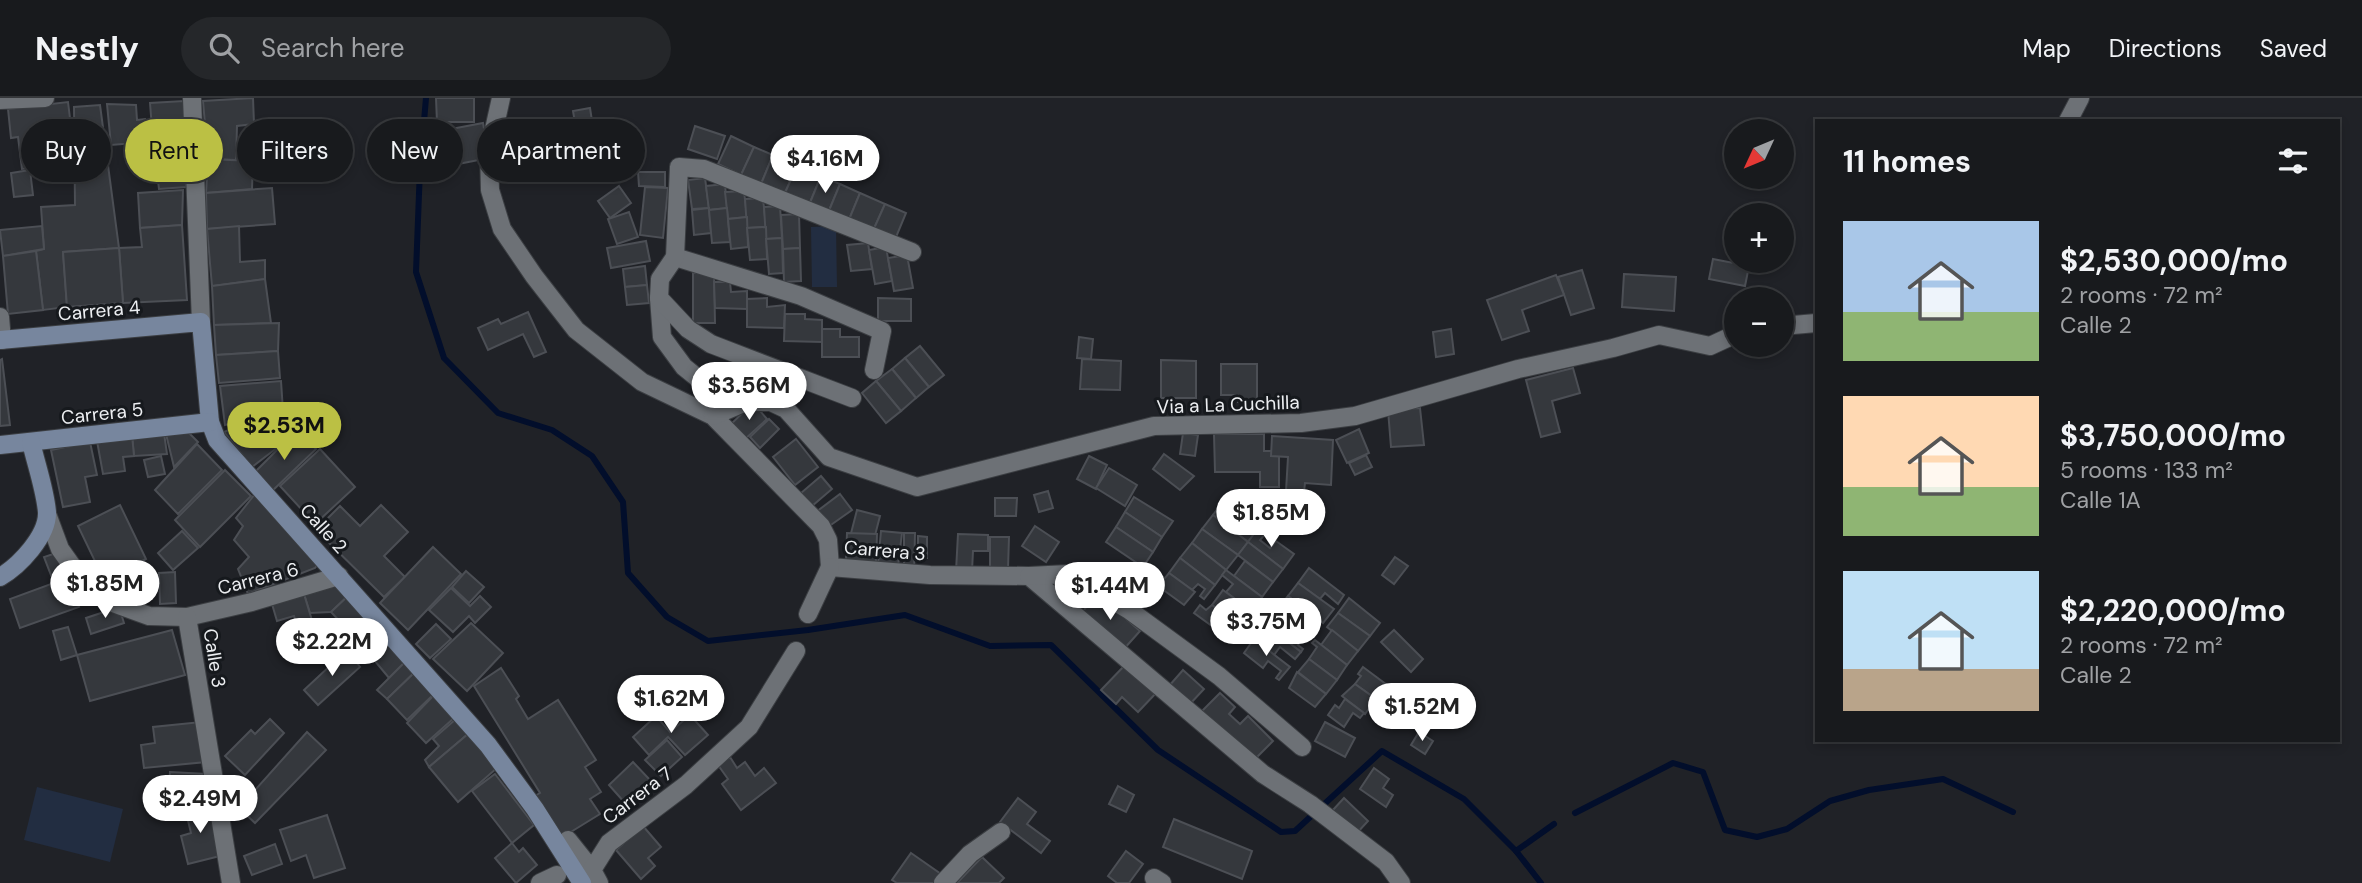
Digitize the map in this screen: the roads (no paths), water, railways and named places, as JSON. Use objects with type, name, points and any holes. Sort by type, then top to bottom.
[{"type":"main road","name":"Carrera 4","points":[[1,340],[201,322]]},
{"type":"main road","name":"Calle 2","points":[[201,322],[209,422],[218,440],[488,745],[591,879]]},
{"type":"main road","name":"Carrera 5","points":[[0,445],[209,422]]},
{"type":"main road","name":"Calle 3","points":[[30,442],[47,514]]},
{"type":"main road","points":[[0,577],[29,552],[39,536],[47,514]]},
{"type":"street","points":[[0,100],[45,98]]},
{"type":"street","name":"Calle 2","points":[[192,98],[201,322]]},
{"type":"street","name":"Carrera 3","points":[[501,98],[489,152],[490,190],[502,229],[534,276],[576,330],[642,382],[713,416],[821,526],[828,540],[830,567],[930,575],[1068,574],[1129,610],[1219,676],[1302,747]]},
{"type":"street","points":[[2069,119],[2080,98]]},
{"type":"street","points":[[746,402],[709,388],[684,367],[662,337],[660,279],[675,257],[679,167],[704,169],[912,252]]},
{"type":"street","points":[[675,257],[801,296],[882,331],[874,370]]},
{"type":"street","points":[[659,298],[688,329],[711,344],[852,398]]},
{"type":"street","points":[[0,317],[1,340]]},
{"type":"street","points":[[1794,325],[1815,323]]},
{"type":"street","name":"Via a La Cuchilla","points":[[746,402],[771,402],[786,409],[829,457],[917,488],[1154,426],[1301,423],[1355,416],[1518,369],[1659,335],[1710,346],[1724,340]]},
{"type":"street","points":[[713,416],[746,402]]},
{"type":"street","name":"Calle 3","points":[[47,514],[60,549],[82,580],[113,603],[149,615],[187,617],[231,883]]},
{"type":"street","points":[[808,614],[830,567]]},
{"type":"street","name":"Carrera 6","points":[[187,617],[339,576]]},
{"type":"street","points":[[1029,576],[1263,774],[1310,804],[1386,862],[1401,883]]},
{"type":"street","name":"Carrera 7","points":[[591,879],[609,843],[686,785],[749,727],[796,651]]},
{"type":"street","points":[[943,883],[970,854],[1001,832]]},
{"type":"street","points":[[568,840],[591,879]]},
{"type":"waterway","points":[[426,98],[416,272],[444,358],[498,413],[552,430],[592,456],[623,502],[628,573],[667,617],[708,641],[808,630],[905,615],[990,646],[1051,645],[1158,750],[1281,832],[1295,831],[1382,751],[1464,799],[1516,851],[1541,883]]},
{"type":"waterway","points":[[1575,813],[1673,763],[1703,772],[1725,830],[1757,837],[1787,829],[1830,801],[1869,790],[1943,779],[2013,812]]},
{"type":"waterway","points":[[1516,851],[1554,824]]}]
